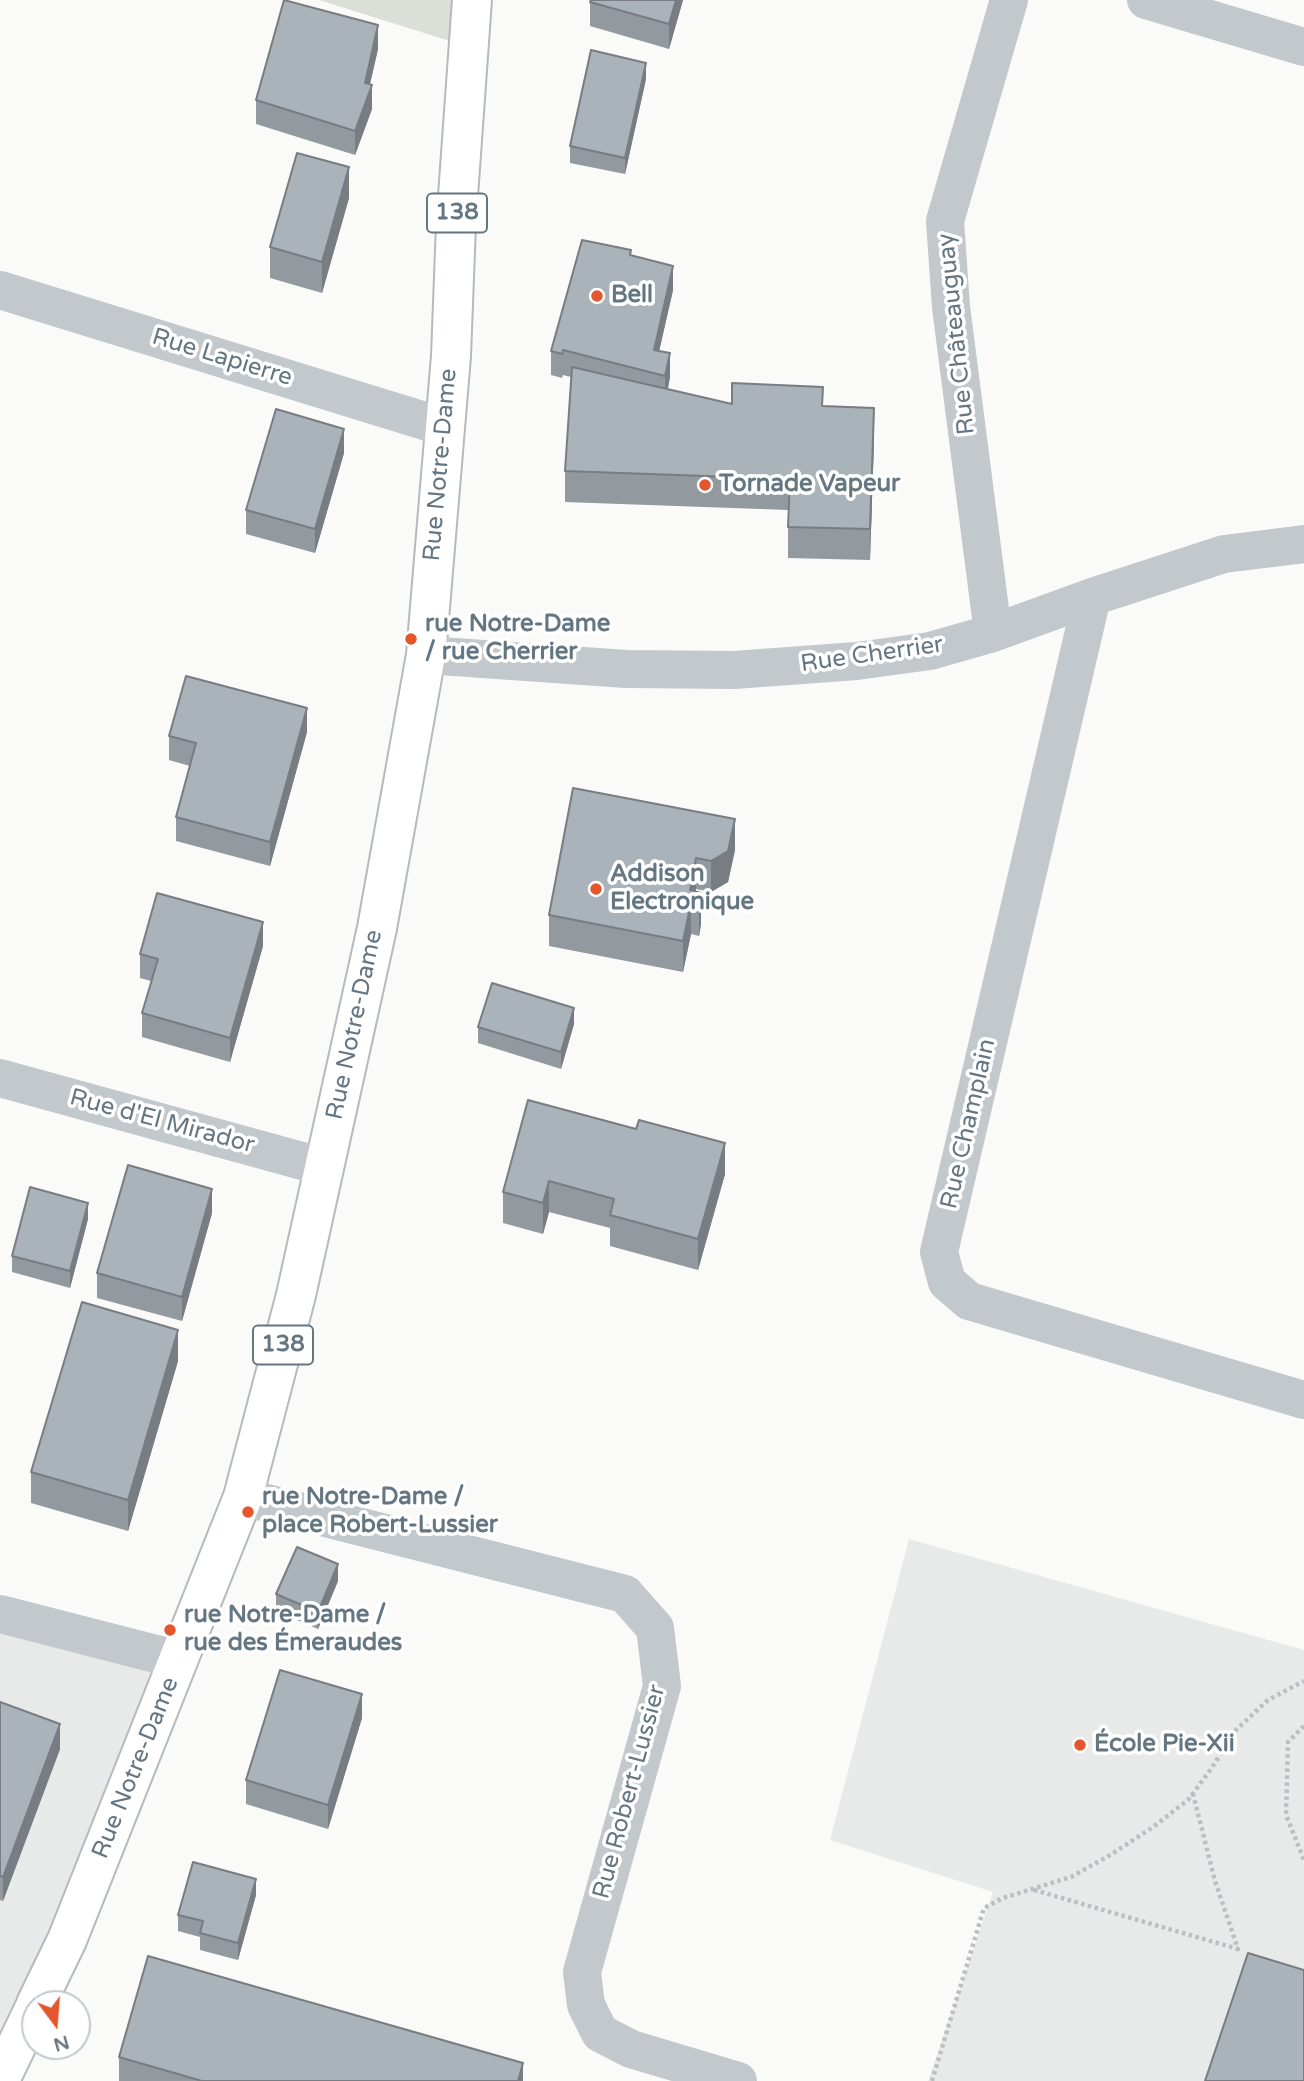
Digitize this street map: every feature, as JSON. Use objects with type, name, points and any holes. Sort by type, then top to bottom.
[{"type":"main road","name":"Rue Notre-Dame","points":[[44,1990],[67,1940],[243,1497],[296,1295],[377,928],[426,655],[451,356],[456,224],[472,0]]},
{"type":"main road","name":"Rue Notre-Dame","points":[[0,2080],[21,2037]]},
{"type":"street","name":"Rue Châteauguay","points":[[993,633],[951,307],[945,221],[1009,0]]},
{"type":"street","points":[[1146,0],[1304,47]]},
{"type":"street","name":"Rue Lapierre","points":[[0,290],[444,427]]},
{"type":"street","name":"Rue Cherrier","points":[[426,655],[626,669],[734,670],[857,661],[930,651],[993,633],[1224,554],[1304,544]]},
{"type":"street","name":"Rue Champlain","points":[[1093,597],[939,1252],[947,1282],[969,1301],[1304,1400]]},
{"type":"street","name":"Rue d'El Mirador","points":[[0,1078],[324,1167]]},
{"type":"street","name":"Rue Robert-Lussier","points":[[243,1497],[625,1594],[655,1628],[662,1686],[582,1972],[586,2005],[600,2033],[631,2049],[738,2081]]},
{"type":"street","points":[[0,1614],[179,1660]]},
{"type":"path","points":[[932,2081],[984,1908],[1003,1898],[1071,1877],[1153,1827],[1193,1793],[1236,1730],[1268,1700],[1304,1681]]},
{"type":"path","points":[[1304,1726],[1288,1742],[1286,1815],[1304,1860]]},
{"type":"path","points":[[1032,1889],[1238,1949],[1215,1881],[1193,1793]]},
{"type":"shaded area","points":[[319,0],[472,0],[469,47]]},
{"type":"shaded area","name":"École Pie-Xii","points":[[909,1539],[1304,1650],[1304,2081],[928,2081],[993,1892],[830,1840]]},
{"type":"shaded area","points":[[0,1614],[179,1660],[34,1990],[21,1990],[21,2018],[0,2066]]},
{"type":"building","points":[[284,0],[378,25],[365,83],[372,85],[355,131],[256,100]]},
{"type":"building","points":[[676,0],[669,24],[590,2]]},
{"type":"building","points":[[591,50],[646,63],[625,158],[570,146]]},
{"type":"building","points":[[297,153],[349,167],[322,262],[270,247]]},
{"type":"building","points":[[582,240],[631,250],[630,255],[673,266],[654,350],[670,353],[665,376],[563,350],[562,354],[551,351]]},
{"type":"building","points":[[572,367],[732,404],[732,383],[823,387],[822,406],[874,408],[870,529],[788,527],[790,479],[565,471]]},
{"type":"building","points":[[276,409],[344,429],[315,529],[246,510]]},
{"type":"building","points":[[186,676],[307,708],[270,842],[176,817],[196,743],[169,736]]},
{"type":"building","points":[[573,788],[735,819],[728,851],[711,861],[696,858],[690,890],[701,893],[699,905],[691,903],[683,941],[549,915]]},
{"type":"building","points":[[157,893],[263,922],[230,1038],[142,1013],[158,959],[140,954]]},
{"type":"building","points":[[492,983],[574,1008],[561,1052],[478,1027]]},
{"type":"building","points":[[528,1100],[636,1129],[639,1120],[725,1143],[698,1239],[610,1215],[614,1199],[549,1181],[543,1203],[503,1192]]},
{"type":"building","points":[[128,1165],[212,1189],[182,1297],[97,1273]]},
{"type":"building","points":[[30,1187],[88,1203],[70,1271],[12,1256]]},
{"type":"building","points":[[82,1302],[178,1330],[128,1500],[31,1472]]},
{"type":"building","points":[[297,1547],[338,1564],[318,1612],[276,1594]]},
{"type":"building","points":[[280,1670],[362,1694],[328,1805],[246,1780]]},
{"type":"building","points":[[0,1702],[60,1724],[3,1877],[0,1876]]},
{"type":"building","points":[[193,1862],[256,1879],[238,1943],[200,1933],[203,1921],[178,1915]]},
{"type":"building","points":[[1248,1953],[1304,1970],[1304,2081],[1205,2081]]},
{"type":"building","points":[[148,1956],[523,2063],[518,2081],[202,2081],[119,2057]]},
{"type":"place","name":"Bell","points":[[597,296]]},
{"type":"place","name":"Tornade Vapeur","points":[[705,485]]},
{"type":"place","name":"rue Notre-Dame / rue Cherrier","points":[[411,639]]},
{"type":"place","name":"Addison Electronique","points":[[596,889]]},
{"type":"place","name":"rue Notre-Dame / place Robert-Lussier","points":[[248,1512]]},
{"type":"place","name":"rue Notre-Dame / rue des Émeraudes","points":[[170,1630]]},
{"type":"place","name":"École Pie-Xii","points":[[1080,1745]]}]
